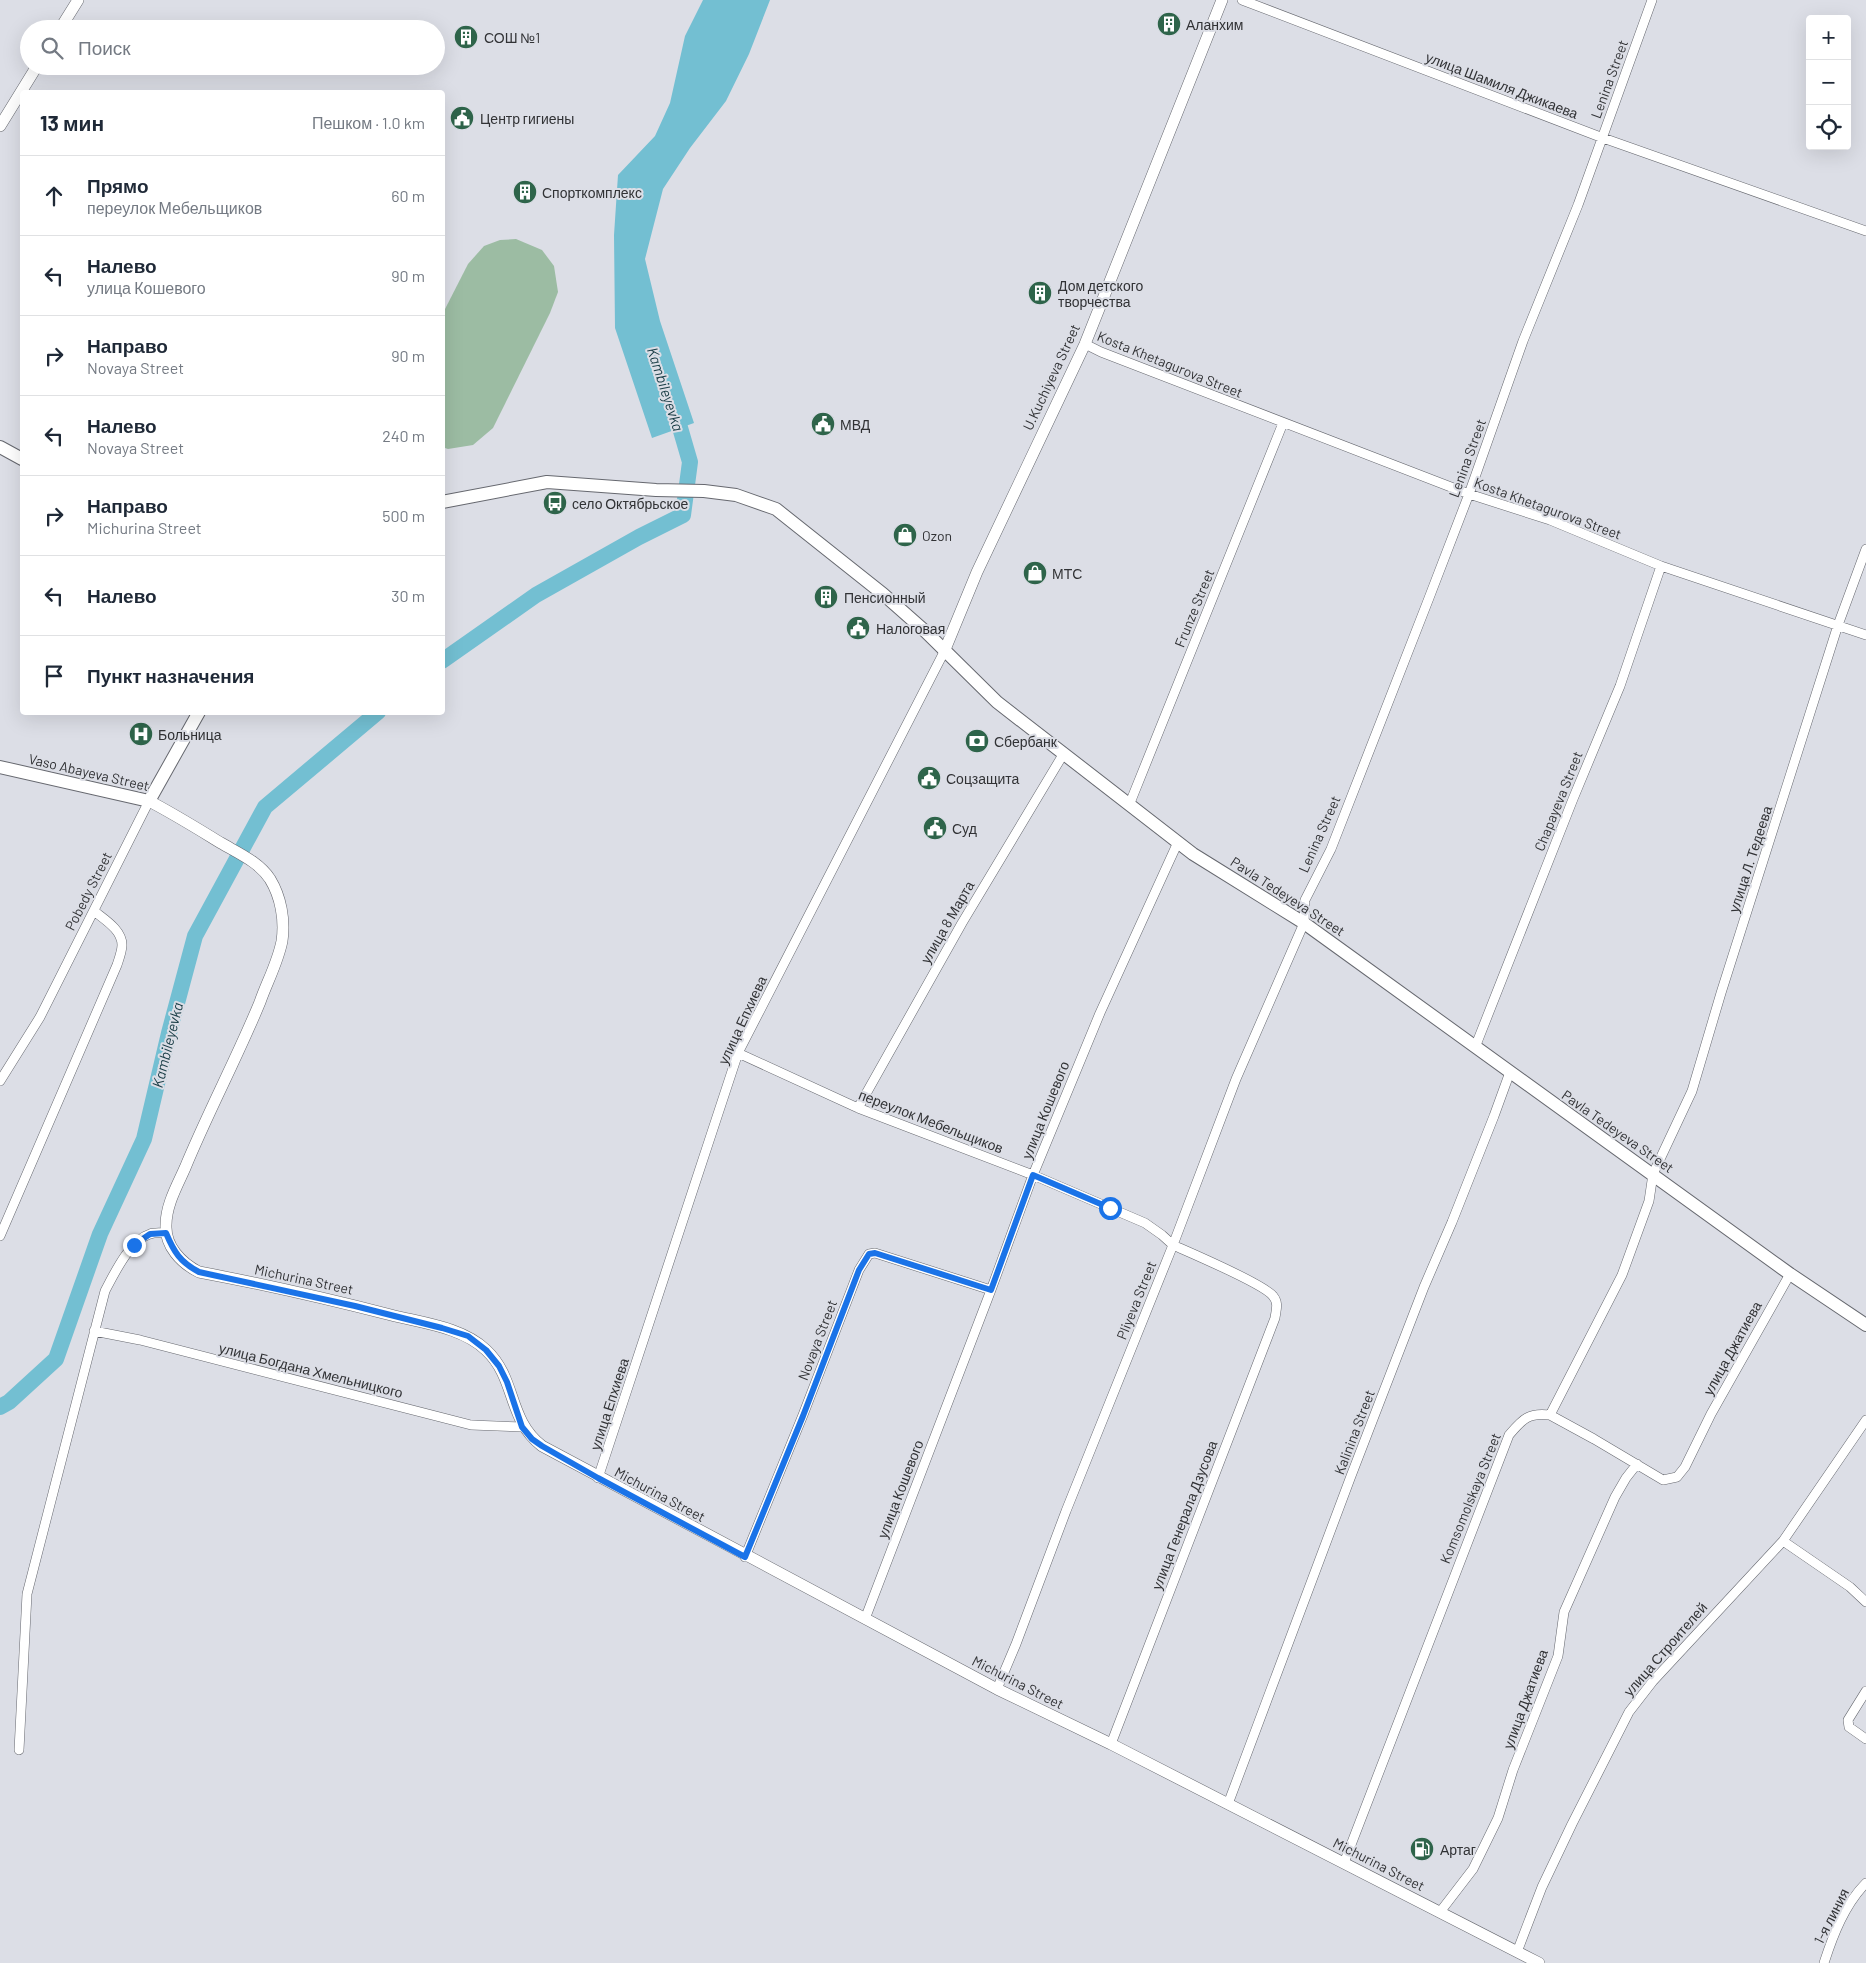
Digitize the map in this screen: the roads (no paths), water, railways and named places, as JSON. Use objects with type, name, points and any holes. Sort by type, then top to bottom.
[{"type":"main road","points":[[0,447],[20,458]]},
{"type":"main road","name":"Pavla Tedeyeva Street","points":[[445,501],[548,482],[656,490],[704,490],[736,495],[776,509],[883,594],[926,632],[944,652],[997,702],[1130,803],[1193,854],[1304,923],[1476,1045],[1510,1072],[1654,1174],[1790,1274],[1866,1325]]},
{"type":"main road","name":"Pobedy Street","points":[[149,801],[197,715]]},
{"type":"main road","name":"Vaso Abayeva Street","points":[[0,766],[149,801]]},
{"type":"street","points":[[66,20],[78,0]]},
{"type":"street","name":"U.Kuchiyeva Street","points":[[944,652],[977,572],[1084,344],[1222,0]]},
{"type":"street","name":"улица Шамиля Джикаева","points":[[1242,0],[1603,138],[1866,231]]},
{"type":"street","name":"Lenina Street","points":[[1304,923],[1305,900],[1331,849],[1469,494],[1523,341],[1603,138],[1652,0]]},
{"type":"street","points":[[22,90],[31,75]]},
{"type":"street","points":[[0,126],[20,94]]},
{"type":"street","name":"Kosta Khetagurova Street","points":[[1084,344],[1469,494],[1550,520],[1661,566],[1866,635]]},
{"type":"street","name":"Frunze Street","points":[[1130,803],[1283,423]]},
{"type":"street","name":"улица Л. Тедеева","points":[[1654,1174],[1692,1091],[1838,625],[1866,549]]},
{"type":"street","name":"Chapayeva Street","points":[[1476,1045],[1573,799],[1620,686],[1661,566]]},
{"type":"street","name":"улица Епхиева","points":[[598,1478],[738,1053],[944,652]]},
{"type":"street","name":"улица 8 Марта","points":[[858,1108],[962,923],[1064,753]]},
{"type":"street","name":"Vaso Abayeva Street","points":[[149,801],[252,862],[265,872],[281,905],[283,920],[282,941],[276,960],[249,1027],[197,1139],[169,1206],[166,1233]]},
{"type":"street","name":"Pobedy Street","points":[[0,1081],[40,1017],[149,801]]},
{"type":"street","name":"улица Кошевого","points":[[865,1619],[1033,1175],[1100,1013],[1178,842]]},
{"type":"street","points":[[0,1236],[117,965],[122,944],[119,934],[111,924],[94,912]]},
{"type":"street","name":"Pliyeva Street","points":[[997,1689],[1016,1644],[1069,1502],[1173,1245],[1236,1079],[1304,923]]},
{"type":"street","name":"переулок Мебельщиков","points":[[738,1053],[858,1108],[1033,1175],[1145,1223],[1173,1245],[1258,1285],[1273,1295]]},
{"type":"street","name":"Kalinina Street","points":[[1228,1804],[1351,1476],[1510,1072]]},
{"type":"street","points":[[1550,1415],[1622,1275],[1649,1201],[1654,1174]]},
{"type":"street","points":[[19,1750],[27,1594],[105,1291],[117,1268],[134,1245],[150,1234],[166,1233]]},
{"type":"street","name":"Michurina Street","points":[[166,1233],[174,1253],[188,1266],[199,1272],[355,1306],[468,1336],[486,1350],[499,1366],[507,1382],[522,1427],[532,1439],[542,1446],[745,1557],[997,1689],[1111,1744],[1539,1963]]},
{"type":"street","name":"Novaya Street","points":[[745,1557],[803,1416],[859,1270],[869,1254],[875,1253],[991,1290]]},
{"type":"street","name":"улица Джатиева","points":[[1550,1415],[1663,1480],[1677,1477],[1790,1274]]},
{"type":"street","name":"улица Генерала Дзусова","points":[[1111,1744],[1275,1318],[1277,1303],[1273,1295]]},
{"type":"street","name":"улица Богдана Хмельницкого","points":[[94,1331],[150,1343],[471,1425],[522,1427]]},
{"type":"street","name":"Komsomolskaya Street","points":[[1344,1863],[1509,1435],[1522,1420],[1537,1413],[1550,1415]]},
{"type":"street","name":"улица Строителей","points":[[1517,1952],[1542,1887],[1629,1712],[1653,1681],[1783,1541],[1866,1420]]},
{"type":"street","name":"улица Джатиева","points":[[1440,1912],[1473,1869],[1498,1818],[1514,1770],[1558,1656],[1564,1612],[1615,1496],[1637,1464]]},
{"type":"street","points":[[1783,1541],[1850,1587],[1866,1602]]},
{"type":"street","points":[[1866,1691],[1848,1720],[1850,1727],[1866,1739]]},
{"type":"street","name":"1-я линия","points":[[1824,1963],[1831,1941],[1842,1918],[1856,1893],[1866,1883]]},
{"type":"water","points":[[703,0],[770,0],[749,54],[726,101],[690,148],[663,189],[645,259],[660,321],[694,423],[652,438],[615,328],[614,235],[618,175],[655,136],[670,103],[685,36]]},
{"type":"waterway","name":"Kambileyevka","points":[[445,659],[536,595],[639,537],[683,515],[690,462],[674,407]]},
{"type":"waterway","name":"Kambileyevka","points":[[0,1407],[9,1402],[56,1359],[100,1234],[144,1139],[169,1033],[195,936],[265,807],[374,715]]},
{"type":"place","name":"Аланхим","points":[[1169,24]]},
{"type":"place","name":"СОШ №1","points":[[466,37]]},
{"type":"place","name":"Центр гигиены","points":[[462,118]]},
{"type":"place","name":"Спорткомплекс","points":[[525,192]]},
{"type":"place","name":"Дом детского творчества","points":[[1040,293]]},
{"type":"place","name":"МВД","points":[[823,424]]},
{"type":"place","name":"село Октябрьское","points":[[555,503]]},
{"type":"place","name":"Ozon","points":[[905,535]]},
{"type":"place","name":"МТС","points":[[1035,573]]},
{"type":"place","name":"Пенсионный","points":[[826,597]]},
{"type":"place","name":"Налоговая","points":[[858,628]]},
{"type":"place","name":"Больница","points":[[141,734]]},
{"type":"place","name":"Сбербанк","points":[[977,741]]},
{"type":"place","name":"Соцзащита","points":[[929,778]]},
{"type":"place","name":"Суд","points":[[935,828]]},
{"type":"place","name":"Артаг","points":[[1422,1849]]}]
